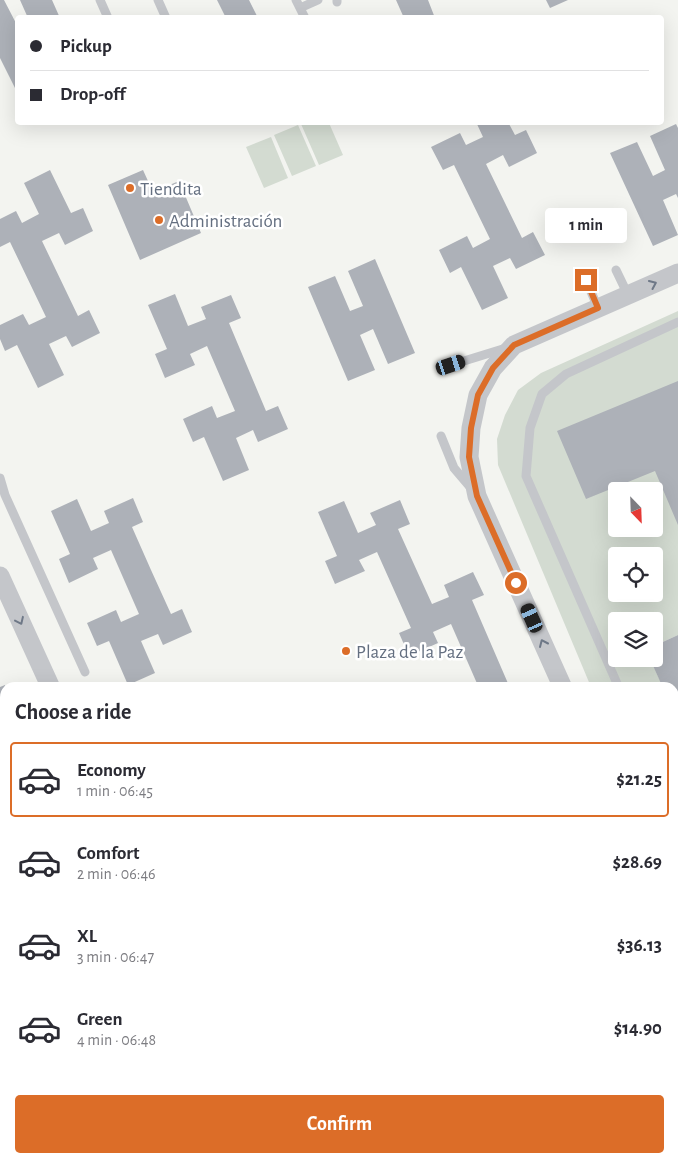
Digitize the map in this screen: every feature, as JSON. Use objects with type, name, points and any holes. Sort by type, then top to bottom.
[{"type":"street","points":[[560,682],[477,496],[469,457],[471,428],[478,395],[493,368],[514,345],[678,273]]},
{"type":"street","points":[[0,576],[48,682]]},
{"type":"lane","points":[[100,0],[107,15]]},
{"type":"lane","points":[[158,0],[165,15]]},
{"type":"lane","points":[[298,4],[318,0]]},
{"type":"lane","points":[[616,270],[628,295]]},
{"type":"lane","points":[[586,280],[598,308]]},
{"type":"lane","points":[[616,682],[526,476],[530,428],[542,394],[566,374],[678,322]]},
{"type":"lane","points":[[451,365],[514,345]]},
{"type":"lane","points":[[441,436],[454,468],[477,496]]},
{"type":"lane","points":[[0,478],[5,495],[85,672]]},
{"type":"lane","points":[[0,504],[5,495]]},
{"type":"shaded area","points":[[298,125],[316,166],[292,176],[274,135]]},
{"type":"shaded area","points":[[301,125],[330,125],[343,155],[319,165]]},
{"type":"shaded area","points":[[271,137],[288,178],[264,188],[246,147]]},
{"type":"shaded area","points":[[678,311],[678,635],[663,642],[663,612],[608,612],[608,667],[654,667],[661,682],[589,682],[498,465],[497,439],[505,415],[518,390],[541,373]]},
{"type":"building","points":[[0,0],[4,0],[15,21],[15,88],[0,58]]},
{"type":"building","points":[[20,0],[52,0],[59,15],[27,15]]},
{"type":"building","points":[[217,0],[249,0],[256,15],[224,15]]},
{"type":"building","points":[[396,0],[428,0],[434,15],[403,15]]},
{"type":"building","points":[[546,0],[568,0],[550,8]]},
{"type":"building","points":[[676,124],[678,128],[678,198],[676,194],[663,200],[678,235],[653,246],[610,153],[637,142],[653,176],[665,170],[650,136]]},
{"type":"building","points":[[477,125],[510,125],[515,135],[526,130],[537,153],[509,167],[503,155],[486,164],[522,238],[533,232],[545,255],[516,269],[510,258],[493,266],[508,298],[482,310],[461,267],[450,273],[439,250],[467,236],[473,248],[490,239],[454,165],[443,170],[431,147],[460,133],[466,145],[483,137]]},
{"type":"building","points":[[50,170],[71,213],[83,208],[93,231],[65,245],[59,233],[42,241],[78,316],[89,310],[100,333],[72,347],[66,336],[49,344],[64,375],[38,388],[17,345],[5,351],[0,339],[0,325],[23,314],[29,325],[46,317],[10,242],[0,247],[0,219],[16,211],[22,223],[39,214],[24,183]]},
{"type":"building","name":"Administración","points":[[143,170],[153,192],[179,181],[201,233],[140,260],[108,185]]},
{"type":"building","points":[[375,259],[415,353],[388,364],[373,329],[360,335],[375,370],[348,381],[308,287],[335,276],[350,311],[363,306],[348,271]]},
{"type":"building","points":[[175,294],[188,326],[206,319],[201,307],[231,295],[241,318],[229,323],[266,411],[278,406],[288,429],[258,442],[253,430],[236,438],[249,470],[223,481],[204,437],[193,442],[183,419],[212,406],[217,418],[235,411],[207,346],[190,354],[195,365],[165,378],[155,354],[167,349],[148,305]]},
{"type":"building","points":[[678,381],[678,525],[663,490],[663,482],[660,482],[655,471],[628,482],[608,482],[608,490],[586,499],[557,431]]},
{"type":"building","points":[[133,498],[143,522],[132,527],[171,614],[182,609],[192,632],[163,645],[158,634],[141,641],[155,673],[135,682],[127,682],[109,641],[97,646],[87,623],[116,610],[121,622],[139,614],[111,550],[93,558],[98,569],[69,583],[59,559],[70,554],[51,511],[77,499],[91,531],[109,523],[104,511]]},
{"type":"building","points":[[400,500],[410,524],[398,529],[432,604],[449,597],[444,585],[473,572],[484,595],[472,600],[507,682],[476,682],[451,624],[433,632],[438,643],[409,656],[399,633],[411,628],[377,552],[359,560],[365,571],[335,584],[325,561],[337,556],[318,512],[344,501],[358,533],[376,525],[370,513]]},
{"type":"building","points":[[678,635],[678,682],[660,682],[654,667],[663,667],[663,642]]},
{"type":"place","name":"Tiendita","points":[[130,188]]},
{"type":"place","name":"Administración","points":[[159,220]]},
{"type":"place","name":"Plaza de la Paz","points":[[346,651]]},
{"type":"route","points":[[516,583],[477,496],[469,457],[471,428],[478,395],[493,368],[514,345],[598,308],[586,280]]}]
